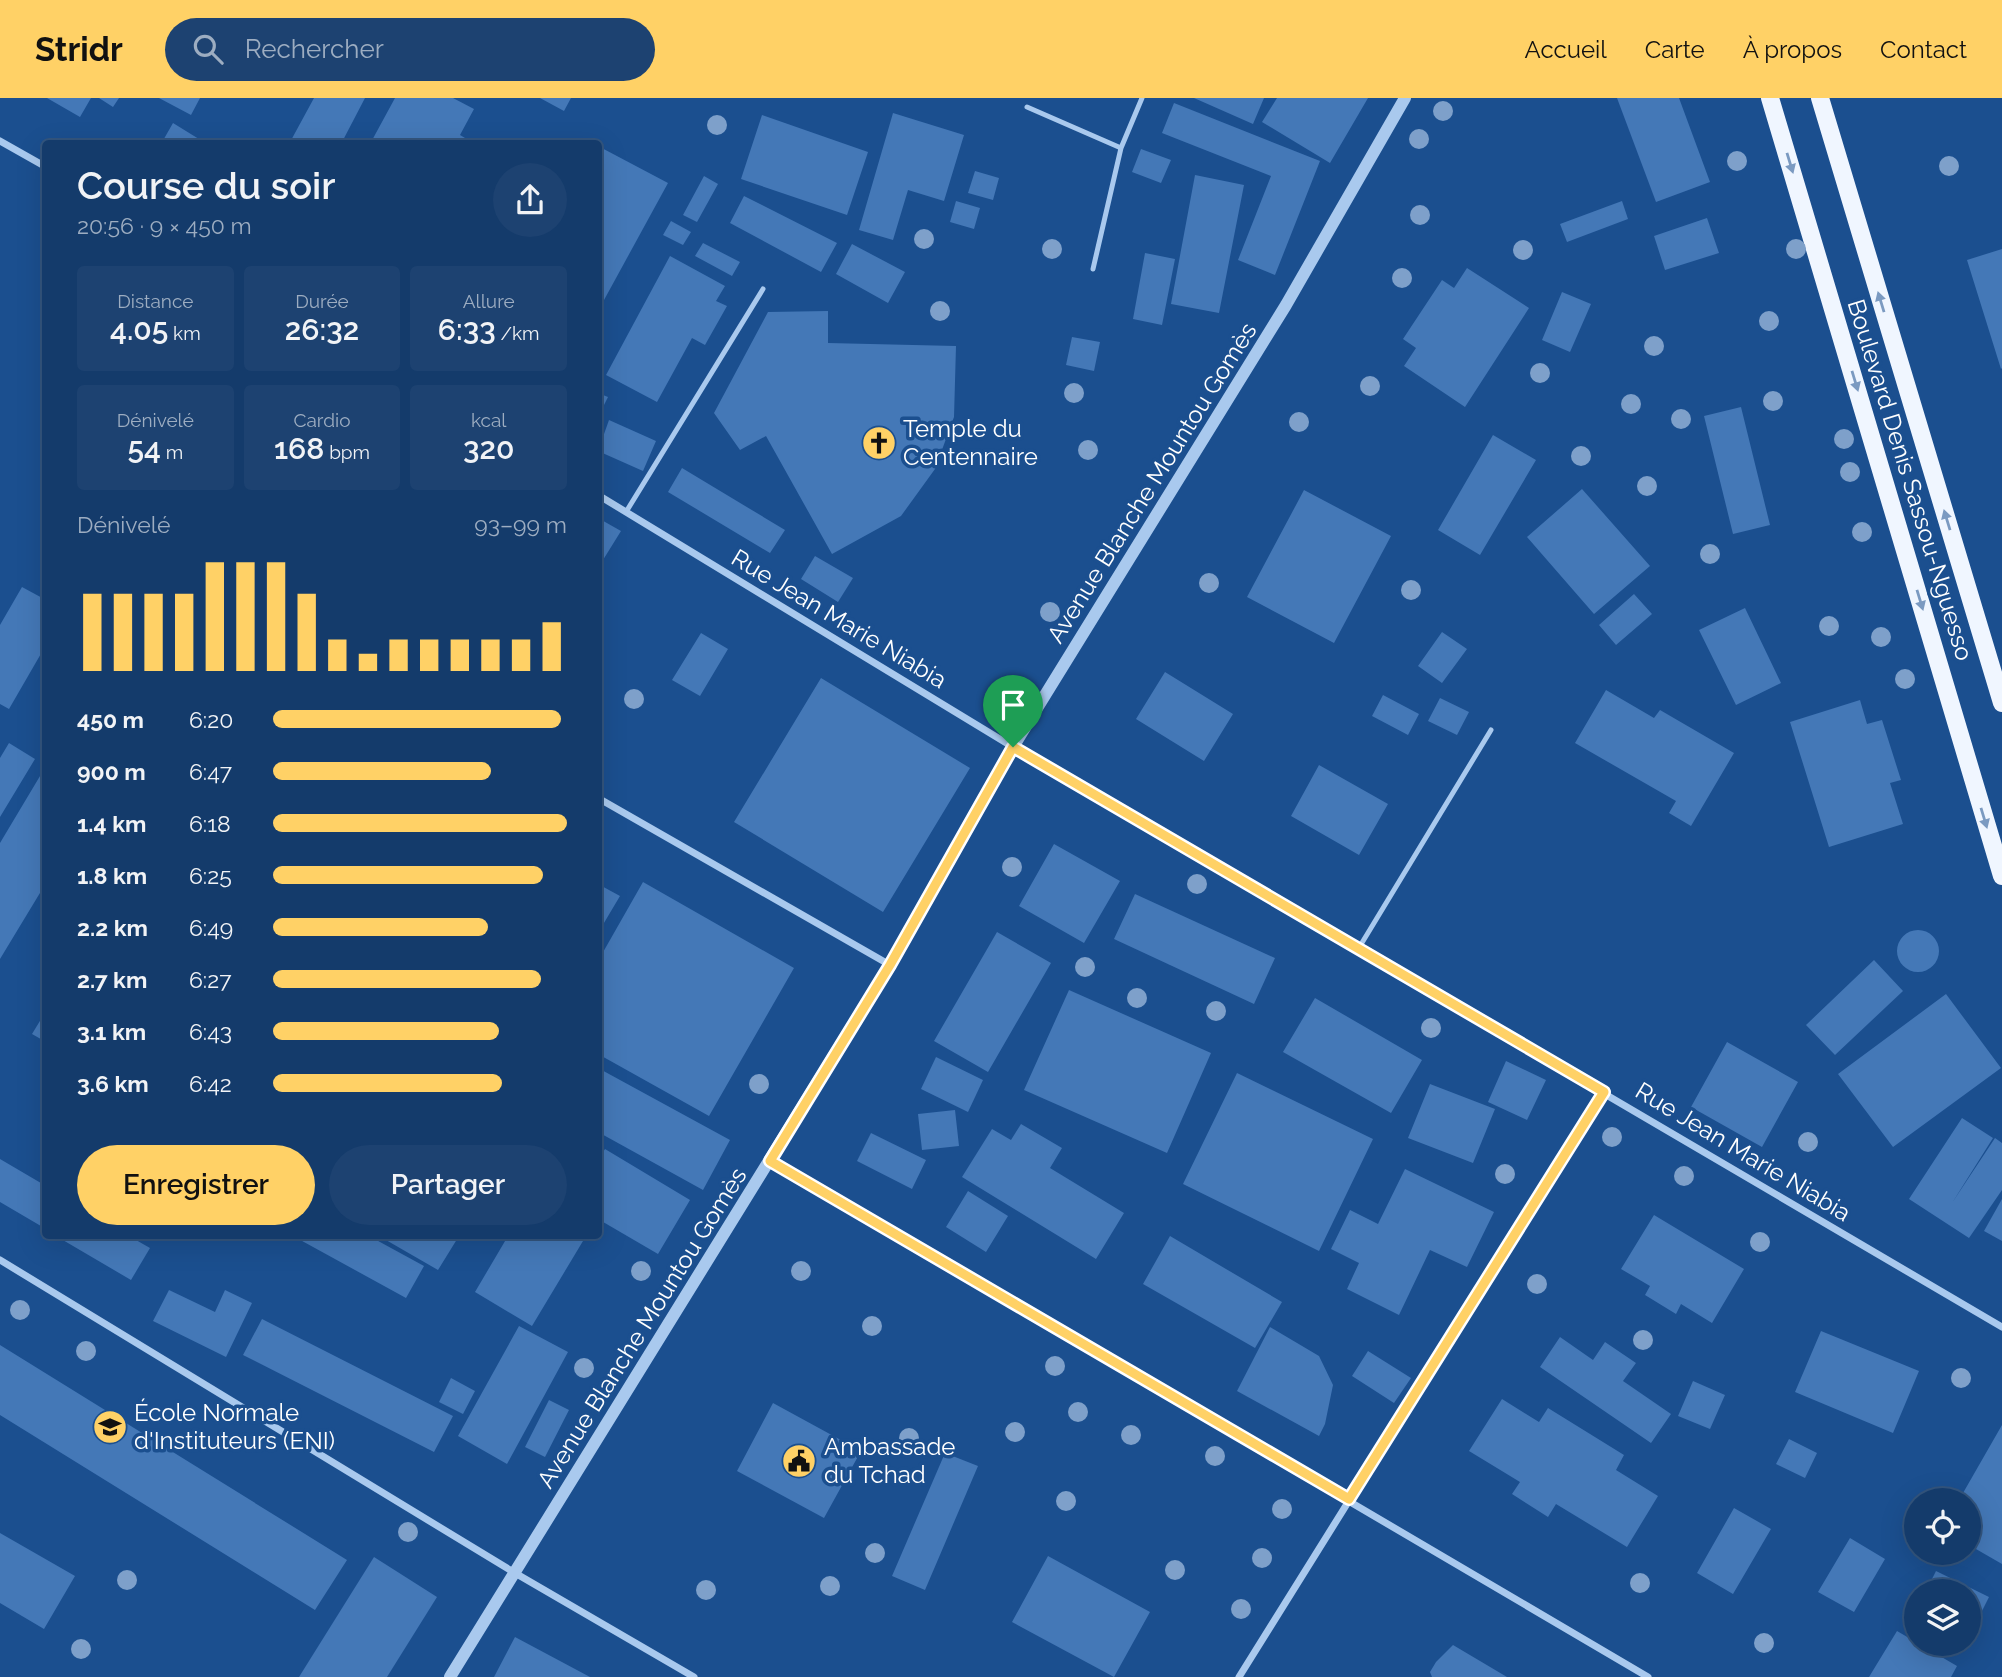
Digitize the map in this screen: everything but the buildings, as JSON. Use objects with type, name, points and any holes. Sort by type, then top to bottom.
[{"type":"main road","name":"Boulevard Denis Sassou-Nguesso","points":[[1770,98],[2002,876]]},
{"type":"main road","name":"Boulevard Denis Sassou-Nguesso","points":[[1820,98],[2002,703]]},
{"type":"street","name":"Avenue Blanche Mountou Gomès","points":[[450,1677],[890,965],[1013,747],[1286,305],[1405,98]]},
{"type":"street","points":[[0,141],[42,165]]},
{"type":"street","name":"Rue Jean Marie Niabia","points":[[602,497],[1013,747],[1357,951],[1604,1092],[2002,1327]]},
{"type":"street","points":[[602,800],[890,965]]},
{"type":"street","points":[[1239,1677],[1604,1092]]},
{"type":"street","points":[[770,1161],[1648,1677]]},
{"type":"street","points":[[0,1260],[515,1573],[694,1677]]},
{"type":"lane","points":[[1093,269],[1121,148],[1142,98]]},
{"type":"lane","points":[[1027,107],[1121,148]]},
{"type":"lane","points":[[626,512],[763,289]]},
{"type":"lane","points":[[1357,951],[1491,730]]},
{"type":"place","name":"Temple du Centennaire","points":[[879,443]]},
{"type":"place","name":"École Normale d'Instituteurs (ENI)","points":[[110,1427]]},
{"type":"place","name":"Ambassade du Tchad","points":[[799,1461]]},
{"type":"route","points":[[1013,747],[1357,951],[1604,1092],[1349,1499],[770,1161],[890,965],[1013,747]]}]
